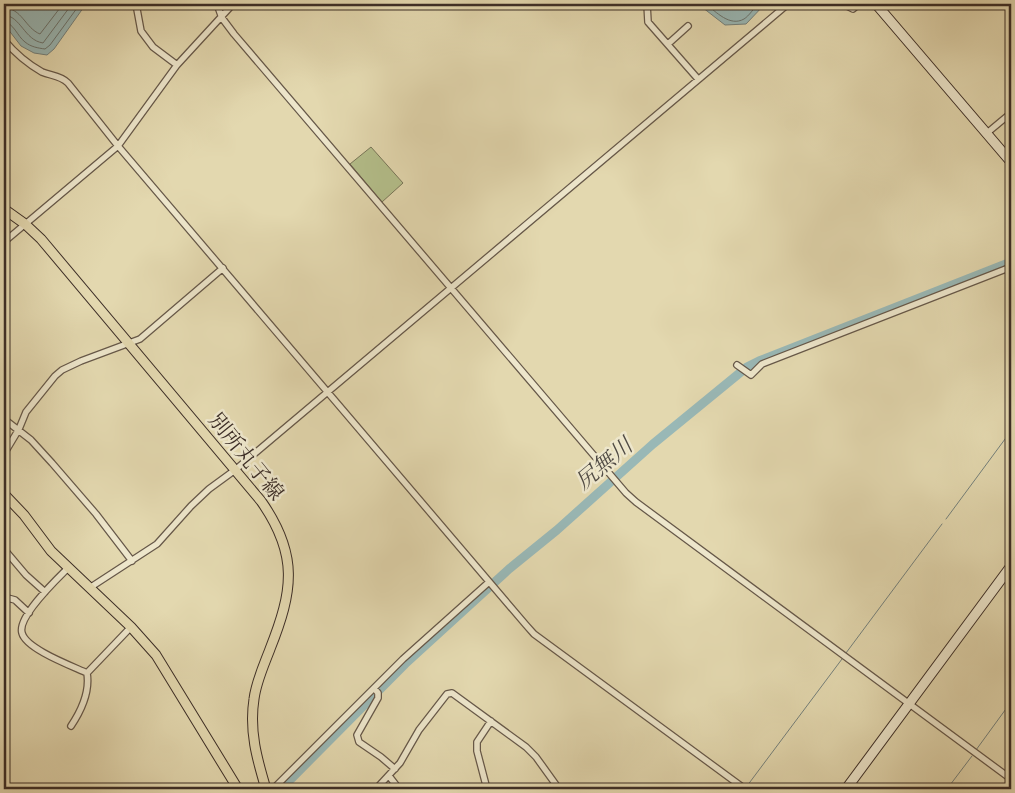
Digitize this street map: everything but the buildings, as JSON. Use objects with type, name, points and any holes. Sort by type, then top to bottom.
[{"type":"main road","name":"別所丸子線","points":[[4,209],[25,224],[40,239],[130,344],[270,514],[282,537],[288,568],[288,584],[283,616],[260,673],[252,711],[253,739],[266,789]]},
{"type":"main road","points":[[4,494],[24,515],[51,551],[131,627],[163,665],[238,789]]},
{"type":"street","points":[[136,4],[141,31],[153,47],[177,65]]},
{"type":"street","points":[[217,4],[222,18],[609,475],[636,502],[1011,779]]},
{"type":"street","points":[[4,242],[118,146],[177,65],[233,4]]},
{"type":"street","points":[[647,4],[648,22],[698,79]]},
{"type":"street","points":[[91,587],[157,544],[209,489],[235,470],[788,4]]},
{"type":"street","points":[[843,4],[853,9],[860,4]]},
{"type":"street","points":[[876,4],[1011,162]]},
{"type":"street","points":[[668,44],[688,26]]},
{"type":"street","points":[[4,40],[16,53],[40,71],[63,79],[534,634],[745,789]]},
{"type":"street","points":[[987,133],[1011,113]]},
{"type":"street","points":[[739,366],[751,375],[762,364],[1011,267]]},
{"type":"street","points":[[4,454],[19,429],[26,412],[62,370],[140,339],[223,268]]},
{"type":"street","points":[[4,419],[19,429],[58,469],[132,561]]},
{"type":"street","points":[[4,549],[26,575],[45,592]]},
{"type":"street","points":[[846,789],[1011,566]]},
{"type":"street","points":[[68,568],[45,592],[21,627],[23,636],[42,652],[87,673]]},
{"type":"street","points":[[273,789],[376,690],[403,659],[489,582]]},
{"type":"street","points":[[4,597],[15,600],[29,613]]},
{"type":"street","points":[[71,726],[78,716],[86,695],[87,673],[131,627]]},
{"type":"street","points":[[376,690],[378,698],[357,735],[359,742],[395,769]]},
{"type":"street","points":[[376,789],[395,769],[419,730],[447,694],[452,693],[531,752],[559,789]]},
{"type":"street","points":[[487,789],[477,750],[477,742],[491,721]]},
{"type":"street","points":[[389,776],[399,789]]},
{"type":"green space","points":[[371,147],[403,183],[382,202],[350,164]]},
{"type":"water","points":[[4,4],[86,4],[54,49],[47,55],[34,53],[21,46],[4,24]]},
{"type":"water","points":[[698,4],[765,4],[746,24],[725,25]]},
{"type":"waterway","name":"尻無川","points":[[281,789],[405,664],[509,569],[557,530],[653,444],[747,367],[1011,262]]},
{"type":"waterway","points":[[946,519],[1011,431]]},
{"type":"waterway","points":[[846,653],[942,524]]},
{"type":"waterway","points":[[747,786],[842,659]]},
{"type":"waterway","points":[[976,750],[1011,702]]},
{"type":"waterway","points":[[947,789],[972,756]]}]
